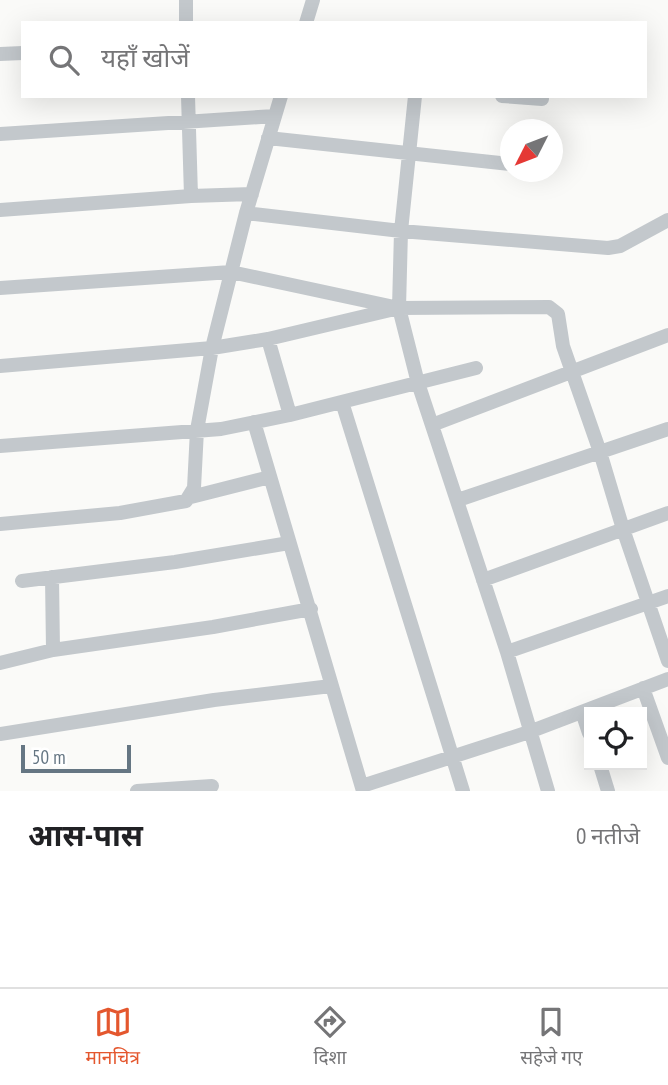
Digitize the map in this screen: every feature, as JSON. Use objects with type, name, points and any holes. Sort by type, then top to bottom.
[{"type":"street","points":[[186,0],[186,21]]},
{"type":"street","points":[[307,21],[313,0]]},
{"type":"street","points":[[0,54],[21,52]]},
{"type":"street","points":[[187,98],[191,196]]},
{"type":"street","points":[[191,497],[194,488],[197,430],[212,348],[246,213],[280,98]]},
{"type":"street","points":[[415,98],[401,231],[399,308],[418,383],[507,652],[548,791]]},
{"type":"street","points":[[529,98],[542,99]]},
{"type":"street","points":[[0,134],[275,116]]},
{"type":"street","points":[[268,138],[500,163]]},
{"type":"street","points":[[0,210],[252,194]]},
{"type":"street","points":[[246,213],[401,231],[608,247],[620,246],[668,220]]},
{"type":"street","points":[[0,288],[231,272],[399,308],[549,307],[558,314],[563,346],[668,661]]},
{"type":"street","points":[[0,366],[212,348],[268,340],[399,308]]},
{"type":"street","points":[[432,425],[668,335]]},
{"type":"street","points":[[268,340],[290,415]]},
{"type":"street","points":[[0,446],[221,429],[290,415],[476,368]]},
{"type":"street","points":[[342,402],[463,791]]},
{"type":"street","points":[[254,422],[363,789],[529,732],[668,679]]},
{"type":"street","points":[[458,500],[668,429]]},
{"type":"street","points":[[0,524],[120,513],[186,501],[191,497],[270,477]]},
{"type":"street","points":[[483,580],[668,513]]},
{"type":"street","points":[[22,581],[175,562],[289,543]]},
{"type":"street","points":[[52,577],[53,650]]},
{"type":"street","points":[[507,652],[668,596]]},
{"type":"street","points":[[0,663],[53,650],[213,627],[311,609]]},
{"type":"street","points":[[0,734],[214,700],[331,686]]},
{"type":"street","points":[[643,688],[668,758]]},
{"type":"street","points":[[582,712],[584,718]]},
{"type":"street","points":[[602,770],[608,791]]},
{"type":"street","points":[[136,791],[212,786]]}]
